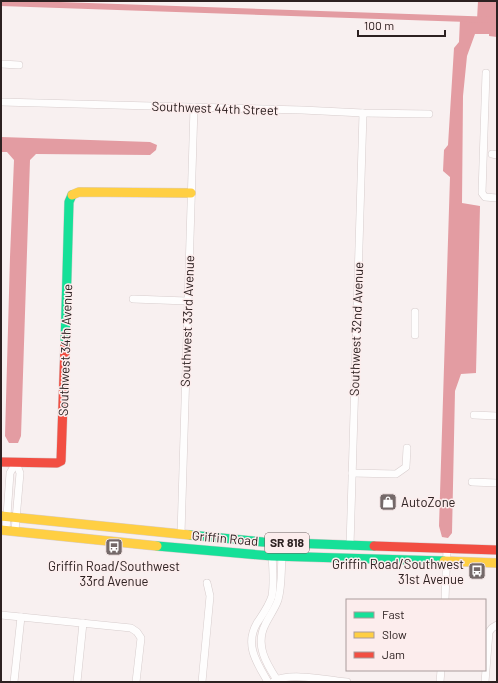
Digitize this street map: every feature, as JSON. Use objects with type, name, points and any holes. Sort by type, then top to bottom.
[{"type":"main road","name":"Southwest 34th Avenue","points":[[16,463],[57,463],[61,461],[69,202],[72,195],[79,192],[191,193]]},
{"type":"main road","points":[[1,462],[16,463]]},
{"type":"main road","name":"Griffin Road","points":[[8,517],[263,542],[497,550]]},
{"type":"main road","name":"Griffin Road","points":[[7,531],[152,546],[272,556],[497,563]]},
{"type":"main road","points":[[152,546],[176,540],[181,534]]},
{"type":"main road","points":[[186,548],[188,543],[210,537]]},
{"type":"main road","points":[[316,558],[339,554],[350,546]]},
{"type":"street","points":[[1,64],[19,65]]},
{"type":"street","points":[[486,73],[482,193],[485,198],[497,198]]},
{"type":"street","name":"Southwest 44th Street","points":[[1,102],[429,114]]},
{"type":"street","name":"Southwest 33rd Avenue","points":[[181,534],[194,107]]},
{"type":"street","name":"Southwest 32nd Avenue","points":[[350,546],[363,113]]},
{"type":"street","points":[[132,299],[187,301]]},
{"type":"street","points":[[415,312],[415,335]]},
{"type":"street","points":[[474,415],[497,416]]},
{"type":"street","points":[[352,473],[396,474],[406,467],[407,448]]},
{"type":"street","points":[[7,531],[10,473],[16,463]]},
{"type":"street","points":[[472,482],[497,483]]},
{"type":"street","points":[[445,599],[447,549]]},
{"type":"street","points":[[268,682],[256,664],[251,646],[252,637],[257,623],[269,604],[271,596],[273,587],[272,556]]},
{"type":"street","points":[[282,556],[278,599],[264,627],[261,643],[262,654],[275,681],[280,678],[294,677],[347,682]]},
{"type":"street","points":[[202,682],[210,596],[207,582]]},
{"type":"street","points":[[1,615],[131,628],[137,632],[141,638],[136,682]]},
{"type":"street","points":[[14,682],[21,617]]},
{"type":"street","points":[[77,682],[84,623]]},
{"type":"street","points":[[486,682],[489,632],[497,625]]},
{"type":"street","points":[[440,682],[441,671]]},
{"type":"shaded area","points":[[478,1],[497,1],[497,37],[489,36],[489,34],[475,34],[467,56],[463,96],[462,203],[480,206],[476,373],[461,374],[455,391],[452,533],[448,538],[442,537],[439,526],[450,177],[443,171],[444,150],[448,145],[454,48],[459,42],[460,19],[477,20]]},
{"type":"shaded area","points":[[1,137],[150,142],[157,145],[156,150],[150,155],[36,154],[30,160],[21,436],[18,443],[9,443],[5,436],[14,160],[7,152],[1,152]]},
{"type":"waterway","points":[[1,3],[497,20]]},
{"type":"traffic: fast","points":[[65,345],[69,202],[72,195]]},
{"type":"traffic: fast","points":[[190,535],[263,542],[374,546]]},
{"type":"traffic: fast","points":[[157,546],[272,556],[444,561]]},
{"type":"traffic: slow","points":[[72,195],[79,192],[191,193]]},
{"type":"traffic: slow","points":[[1,516],[190,535]]},
{"type":"traffic: slow","points":[[1,530],[157,546]]},
{"type":"traffic: slow","points":[[444,561],[497,563]]},
{"type":"traffic: jam","points":[[1,462],[57,463],[61,461],[65,345]]},
{"type":"traffic: jam","points":[[374,546],[497,550]]},
{"type":"place","name":"AutoZone","points":[[388,502]]},
{"type":"place","name":"Griffin Road/Southwest 33rd Avenue","points":[[114,547]]},
{"type":"place","name":"Griffin Road/Southwest 31st Avenue","points":[[477,571]]}]
